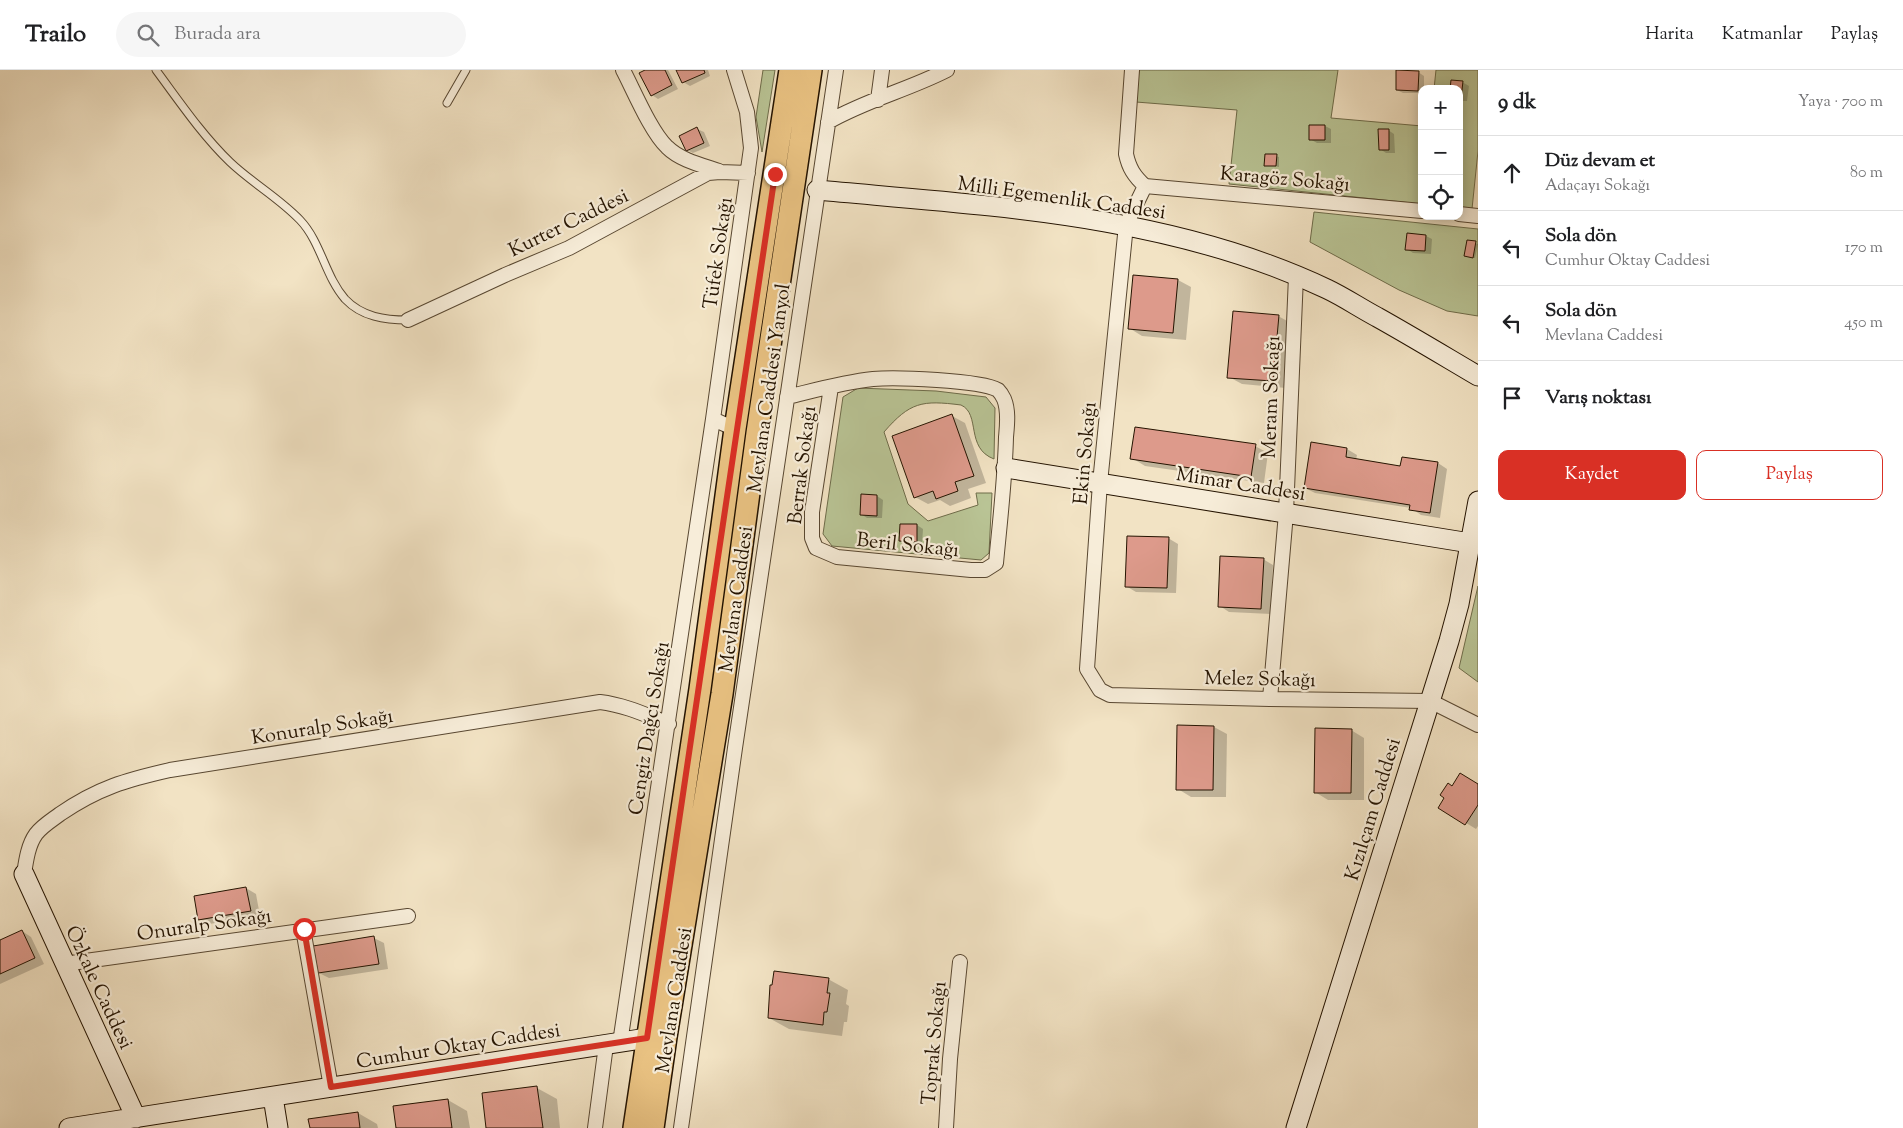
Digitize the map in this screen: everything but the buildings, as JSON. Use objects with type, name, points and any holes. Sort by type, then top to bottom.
[{"type":"main road","name":"Mevlana Caddesi","points":[[634,1128],[699,698],[735,429],[790,70]]},
{"type":"main road","name":"Mevlana Caddesi","points":[[653,1128],[722,694],[757,433],[811,70]]},
{"type":"street","points":[[623,70],[658,137],[667,148],[678,156],[720,172]]},
{"type":"street","name":"Tüfek Sokağı","points":[[713,419],[751,148],[747,112],[734,70]]},
{"type":"street","name":"Mevlana Caddesi Yanyol","points":[[681,1128],[735,748],[836,70]]},
{"type":"street","points":[[878,100],[882,70]]},
{"type":"street","points":[[828,122],[849,110],[914,86],[947,70]]},
{"type":"street","points":[[1132,70],[1126,154],[1129,167],[1136,178],[1145,186]]},
{"type":"street","name":"Kurter Caddesi","points":[[408,320],[497,278],[569,248],[708,173],[748,173]]},
{"type":"street","name":"Karagöz Sokağı","points":[[1145,186],[1418,211]]},
{"type":"street","name":"Ekin Sokağı","points":[[1094,683],[1087,669],[1100,483],[1126,226],[1145,186]]},
{"type":"street","name":"Milli Egemenlik Caddesi","points":[[817,190],[1029,212],[1126,226],[1192,241],[1260,262],[1328,289],[1478,376]]},
{"type":"street","points":[[1463,214],[1478,216]]},
{"type":"street","name":"Meram Sokağı","points":[[1270,699],[1286,513],[1296,276]]},
{"type":"street","points":[[787,397],[875,379],[961,382],[999,391],[1004,399],[1006,408],[1006,468]]},
{"type":"street","name":"Berrak Sokağı","points":[[816,548],[812,538],[812,512],[831,387]]},
{"type":"street","points":[[713,419],[735,429]]},
{"type":"street","name":"Cengiz Dağcı Sokağı","points":[[595,1128],[613,1044],[669,724],[713,419]]},
{"type":"street","name":"Mimar Caddesi","points":[[1006,468],[1474,544]]},
{"type":"street","name":"Beril Sokağı","points":[[816,548],[837,557],[985,570],[996,562],[1006,468]]},
{"type":"street","name":"Kızılçam Caddesi","points":[[1296,1128],[1459,604],[1474,544],[1478,501]]},
{"type":"street","name":"Melez Sokağı","points":[[1094,683],[1100,690],[1110,695],[1430,701]]},
{"type":"street","points":[[1430,701],[1478,724]]},
{"type":"street","name":"Konuralp Sokağı","points":[[24,874],[30,845],[36,834],[78,802],[113,785],[179,768],[600,702],[629,708],[669,724]]},
{"type":"street","name":"Özkale Caddesi","points":[[24,874],[136,1118]]},
{"type":"street","name":"Onuralp Sokağı","points":[[64,964],[408,916]]},
{"type":"street","points":[[304,929],[331,1087]]},
{"type":"street","name":"Toprak Sokağı","points":[[946,1128],[950,1059],[960,962]]},
{"type":"street","name":"Cumhur Oktay Caddesi","points":[[69,1128],[647,1038]]},
{"type":"street","points":[[274,1097],[278,1128]]},
{"type":"lane","points":[[156,70],[210,140],[230,162],[300,220],[312,234],[346,299],[358,309],[374,317],[388,320],[408,320]]},
{"type":"lane","points":[[447,103],[466,70]]},
{"type":"green space","points":[[763,70],[775,70],[762,152],[756,117]]},
{"type":"green space","points":[[1139,70],[1338,70],[1331,118],[1418,126],[1418,204],[1229,184],[1237,110],[1136,102]]},
{"type":"green space","points":[[1436,70],[1478,70],[1478,151],[1472,209],[1463,208],[1463,85],[1434,85]]},
{"type":"green space","points":[[1314,212],[1478,229],[1478,316],[1447,311],[1399,290],[1310,242]]},
{"type":"green space","points":[[858,388],[936,391],[986,397],[995,408],[994,459],[985,454],[979,447],[971,416],[967,409],[961,405],[926,403],[918,405],[902,414],[884,432],[908,504],[928,521],[978,505],[976,493],[992,493],[989,553],[981,560],[832,546],[823,534],[843,397]]},
{"type":"green space","points":[[1478,586],[1478,682],[1459,668]]},
{"type":"route","points":[[304,929],[331,1087],[647,1038],[700,689],[735,429],[775,174]]}]
